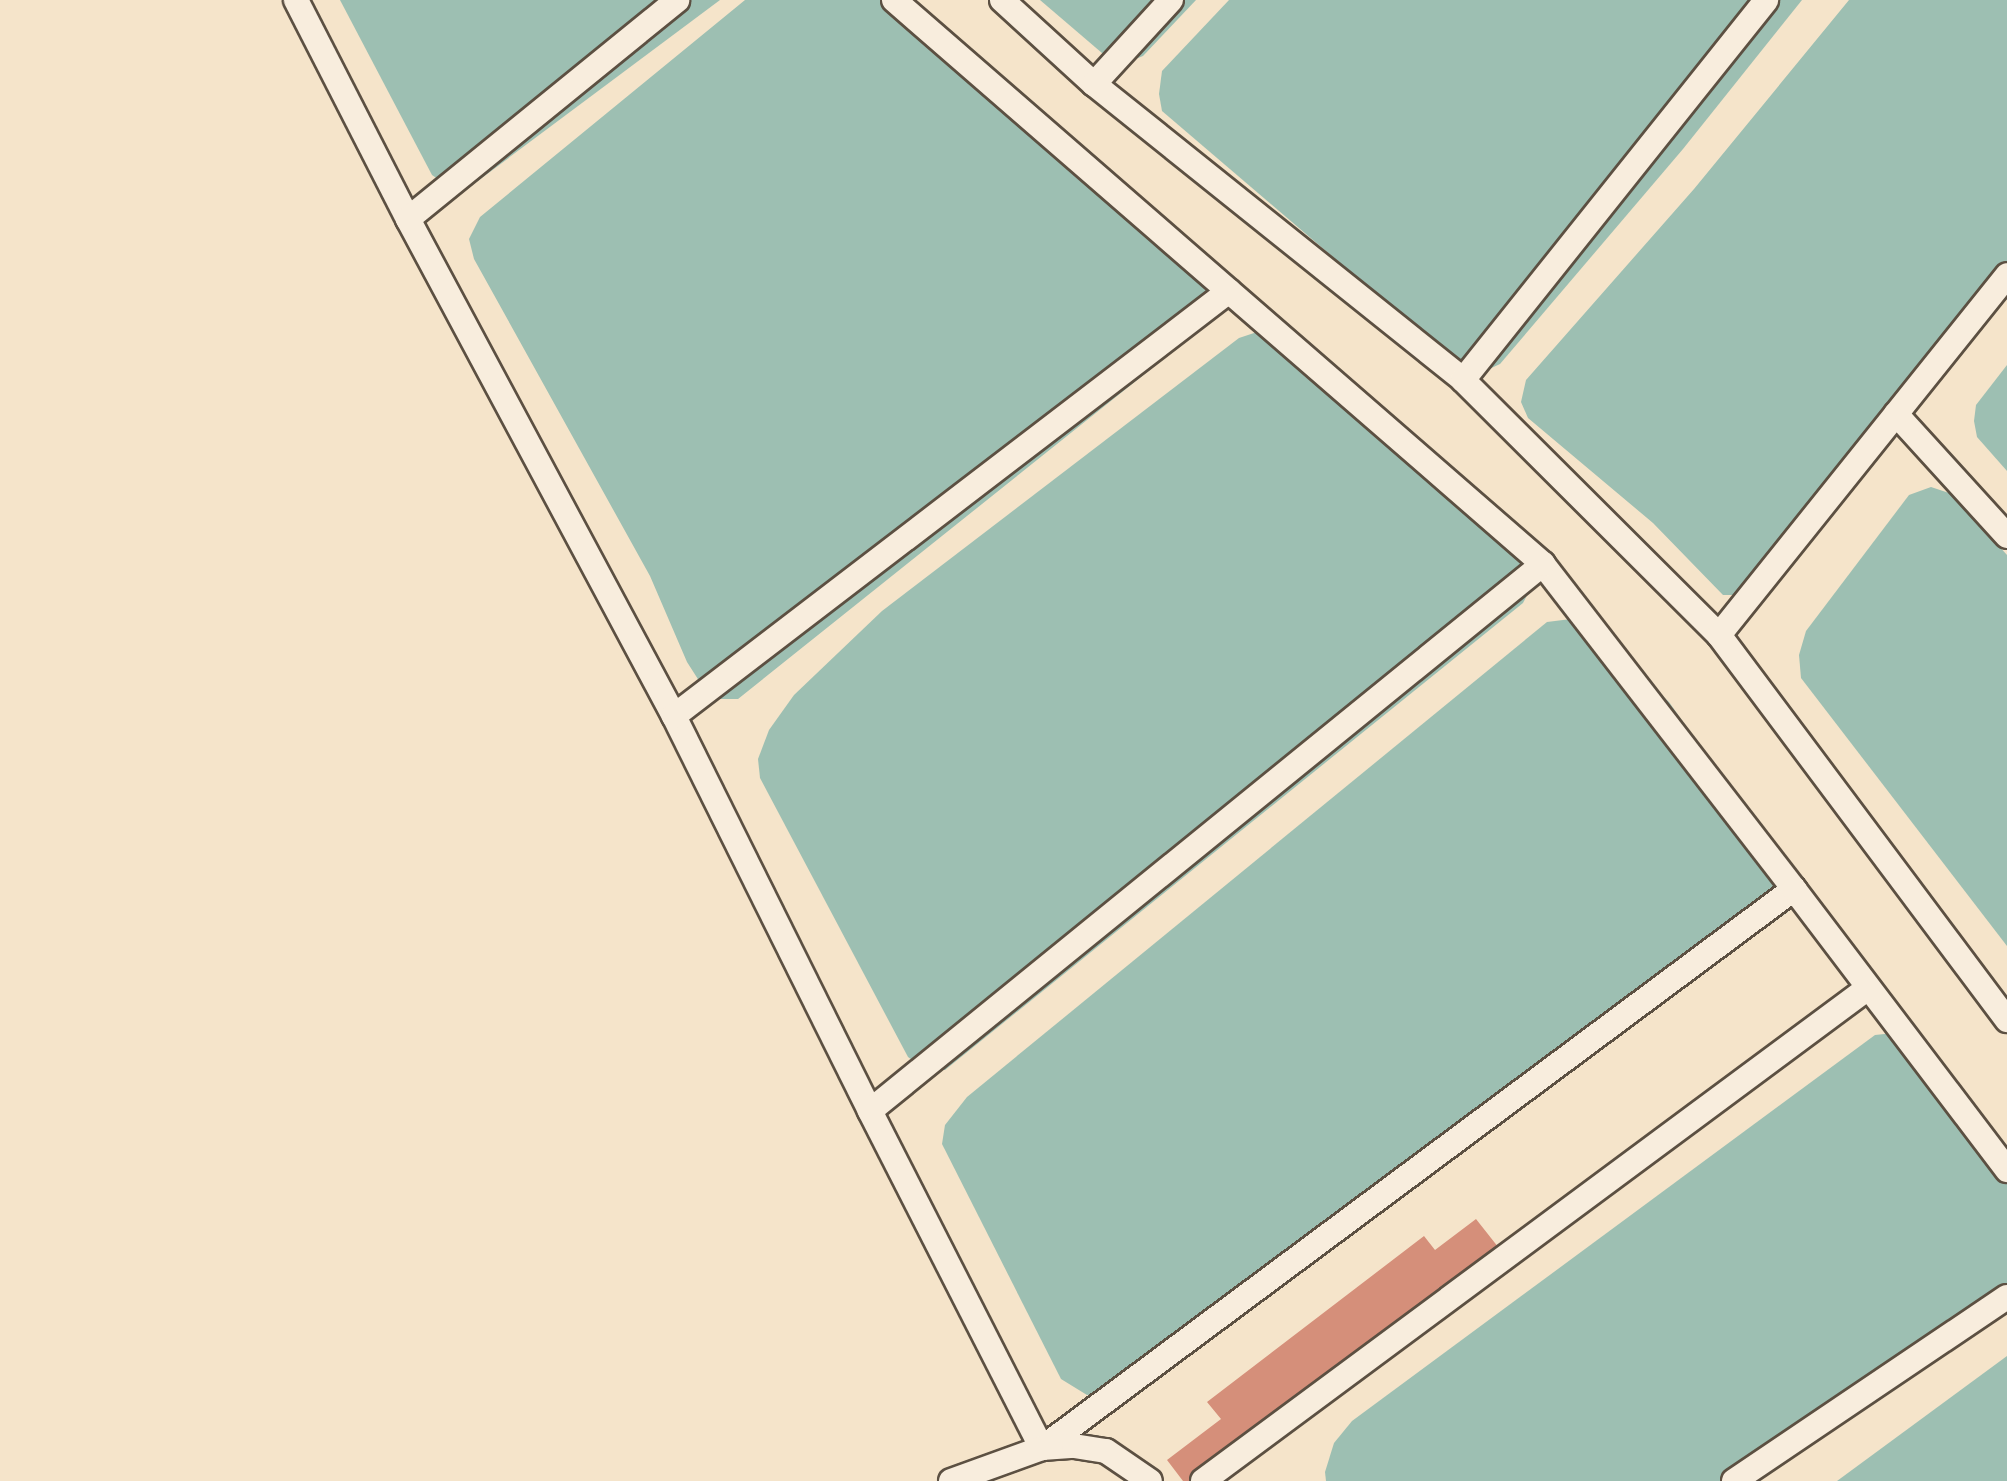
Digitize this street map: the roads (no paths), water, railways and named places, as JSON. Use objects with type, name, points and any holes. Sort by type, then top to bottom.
[{"type":"lane","points":[[296,0],[408,219],[674,716],[1042,1448]]},
{"type":"lane","points":[[408,219],[677,0]]},
{"type":"lane","points":[[894,0],[1543,564],[2007,1170]]},
{"type":"lane","points":[[1002,0],[1094,84],[1463,380],[1719,635],[2007,1020]]},
{"type":"lane","points":[[1094,84],[1171,0]]},
{"type":"lane","points":[[1463,380],[1766,0]]},
{"type":"lane","points":[[1719,635],[2007,275]]},
{"type":"lane","points":[[674,716],[1229,291]]},
{"type":"lane","points":[[1896,414],[2007,536]]},
{"type":"lane","points":[[870,1111],[1543,564]]},
{"type":"lane","points":[[1042,1448],[1794,889]]},
{"type":"lane","points":[[1203,1481],[1868,988]]},
{"type":"lane","points":[[1734,1481],[2007,1297]]},
{"type":"lane","points":[[951,1481],[1042,1448],[1074,1446],[1106,1451],[1150,1481]]}]
